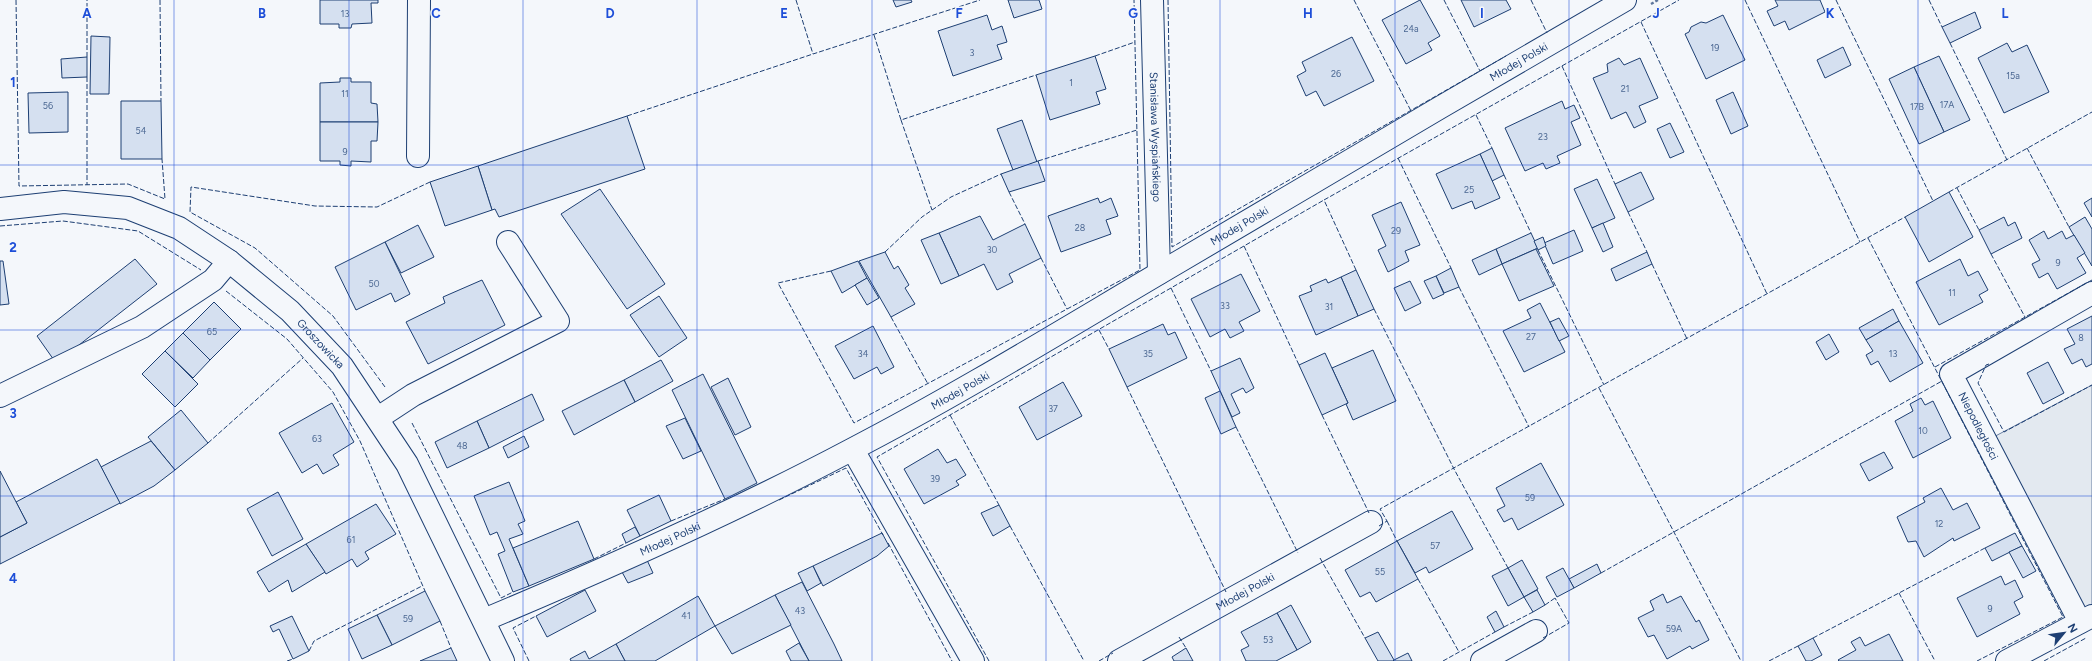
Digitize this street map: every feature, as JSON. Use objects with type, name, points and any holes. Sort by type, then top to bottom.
[{"type":"street","points":[[418,156],[419,0]]},
{"type":"street","name":"Stanisława Wyspiańskiego","points":[[1152,0],[1159,273]]},
{"type":"street","name":"Młodej Polski","points":[[484,620],[596,573],[733,511],[852,450],[1016,359],[1396,133],[1625,0]]},
{"type":"street","name":"Groszowicka","points":[[0,209],[64,202],[128,208],[179,228],[229,261],[290,311],[342,366],[378,418],[407,464],[503,661]]},
{"type":"street","points":[[378,418],[413,395],[558,321],[508,242]]},
{"type":"street","points":[[0,396],[142,327],[214,280],[229,261]]},
{"type":"street","name":"Niepodległości","points":[[2086,619],[1951,374],[2092,293]]},
{"type":"street","points":[[852,450],[973,661]]},
{"type":"street","name":"Młodej Polski","points":[[1119,661],[1370,522]]},
{"type":"street","points":[[2008,661],[2086,619]]},
{"type":"street","points":[[1482,661],[1536,631]]},
{"type":"shaded area","points":[[2092,385],[2092,616],[2080,622],[1986,441]]},
{"type":"building","points":[[320,0],[378,0],[378,3],[371,3],[372,23],[352,24],[351,28],[339,28],[339,24],[320,24]]},
{"type":"building","points":[[893,0],[911,0],[912,2],[896,7]]},
{"type":"building","points":[[1008,0],[1039,0],[1042,9],[1014,18]]},
{"type":"building","points":[[1420,0],[1440,36],[1428,43],[1432,50],[1406,64],[1382,20]]},
{"type":"building","points":[[1461,0],[1506,0],[1511,9],[1474,27]]},
{"type":"building","points":[[1775,0],[1820,0],[1825,12],[1789,30],[1785,21],[1774,26],[1767,11],[1778,6]]},
{"type":"building","points":[[1975,12],[1981,28],[1950,43],[1942,27]]},
{"type":"building","points":[[987,15],[992,30],[1002,26],[1007,42],[997,45],[1002,59],[953,76],[938,31]]},
{"type":"building","points":[[1723,15],[1745,60],[1706,79],[1685,34],[1689,32],[1691,27],[1701,22],[1706,23]]},
{"type":"building","points":[[91,36],[110,37],[109,94],[90,94]]},
{"type":"building","points":[[1352,37],[1374,81],[1324,106],[1316,91],[1306,96],[1297,76],[1306,71],[1302,62]]},
{"type":"building","points":[[2007,43],[2012,52],[2027,45],[2049,92],[2004,113],[1978,58]]},
{"type":"building","points":[[1843,47],[1851,65],[1825,78],[1817,60]]},
{"type":"building","points":[[1095,56],[1106,89],[1096,92],[1100,104],[1050,120],[1036,75]]},
{"type":"building","points":[[1939,56],[1970,120],[1944,132],[1914,67]]},
{"type":"building","points":[[87,57],[87,77],[62,78],[61,59]]},
{"type":"building","points":[[1619,58],[1624,65],[1640,58],[1658,98],[1639,106],[1646,122],[1634,128],[1626,112],[1611,119],[1593,78],[1608,72],[1607,64]]},
{"type":"building","points":[[1914,67],[1944,132],[1919,144],[1889,79]]},
{"type":"building","points":[[340,78],[351,78],[351,82],[371,82],[371,103],[377,104],[378,122],[320,122],[320,83],[340,82]]},
{"type":"building","points":[[68,92],[68,132],[29,133],[28,93]]},
{"type":"building","points":[[1733,92],[1748,126],[1731,134],[1716,100]]},
{"type":"building","points":[[121,101],[161,101],[162,159],[121,159]]},
{"type":"building","points":[[1562,101],[1565,109],[1574,105],[1580,118],[1571,122],[1581,145],[1557,156],[1560,163],[1546,169],[1543,163],[1525,171],[1505,128]]},
{"type":"building","points":[[627,116],[645,169],[499,217],[495,209],[492,210],[478,166]]},
{"type":"building","points":[[1022,120],[1037,162],[1013,170],[997,129]]},
{"type":"building","points":[[320,122],[378,122],[377,141],[371,141],[371,162],[351,161],[351,166],[340,165],[340,161],[320,161]]},
{"type":"building","points":[[1670,123],[1684,152],[1670,158],[1657,129]]},
{"type":"building","points":[[1492,148],[1504,175],[1492,181],[1480,154]]},
{"type":"building","points":[[1480,154],[1500,198],[1475,209],[1472,201],[1452,209],[1436,174]]},
{"type":"building","points":[[1038,161],[1045,181],[1009,192],[1001,174]]},
{"type":"building","points":[[478,166],[492,210],[445,226],[430,182]]},
{"type":"building","points":[[1641,172],[1654,199],[1628,212],[1615,184]]},
{"type":"building","points":[[1597,179],[1615,218],[1592,228],[1574,189]]},
{"type":"building","points":[[600,189],[665,284],[627,309],[561,214]]},
{"type":"building","points":[[1949,192],[1973,237],[1929,262],[1905,217]]},
{"type":"building","points":[[1098,198],[1100,203],[1111,198],[1118,216],[1106,220],[1111,234],[1061,252],[1048,216]]},
{"type":"building","points":[[2092,198],[2092,217],[2084,203]]},
{"type":"building","points":[[1401,202],[1420,245],[1405,251],[1409,261],[1388,272],[1378,250],[1386,246],[1372,215]]},
{"type":"building","points":[[980,216],[993,240],[1025,224],[1041,258],[1009,274],[1013,282],[997,290],[984,264],[959,276],[939,233]]},
{"type":"building","points":[[2004,217],[2008,226],[2015,222],[2022,238],[1991,254],[1979,230]]},
{"type":"building","points":[[2085,217],[2092,229],[2092,266],[2069,227]]},
{"type":"building","points":[[1603,223],[1613,247],[1603,252],[1592,228]]},
{"type":"building","points":[[418,225],[434,257],[401,273],[385,242]]},
{"type":"building","points":[[1574,230],[1583,251],[1553,264],[1544,243]]},
{"type":"building","points":[[2044,231],[2048,239],[2062,231],[2066,239],[2074,235],[2085,253],[2077,258],[2086,273],[2057,289],[2048,273],[2039,278],[2032,264],[2040,260],[2029,240]]},
{"type":"building","points":[[939,233],[959,276],[941,284],[921,240]]},
{"type":"building","points":[[1531,233],[1538,248],[1502,264],[1496,249]]},
{"type":"building","points":[[1543,237],[1546,246],[1538,250],[1534,241]]},
{"type":"building","points":[[385,242],[410,294],[395,302],[391,293],[356,310],[335,267]]},
{"type":"building","points":[[1496,249],[1502,264],[1479,275],[1472,260]]},
{"type":"building","points":[[1536,249],[1554,286],[1519,301],[1502,264]]},
{"type":"building","points":[[885,252],[894,269],[898,266],[909,285],[905,288],[915,304],[891,317],[859,261]]},
{"type":"building","points":[[1647,252],[1652,264],[1616,281],[1611,269]]},
{"type":"building","points":[[135,259],[157,284],[56,363],[37,336]]},
{"type":"building","points":[[1960,259],[1968,276],[1978,271],[1988,290],[1979,295],[1983,302],[1939,325],[1916,282]]},
{"type":"building","points":[[0,261],[3,261],[9,304],[0,305]]},
{"type":"building","points":[[858,261],[867,278],[842,293],[831,271]]},
{"type":"building","points":[[1451,268],[1459,287],[1444,293],[1436,276]]},
{"type":"building","points":[[1356,270],[1374,309],[1358,316],[1341,277]]},
{"type":"building","points":[[1241,274],[1260,311],[1239,322],[1244,331],[1230,338],[1225,329],[1210,337],[1191,299]]},
{"type":"building","points":[[1436,276],[1444,294],[1433,299],[1424,281]]},
{"type":"building","points":[[1341,277],[1358,316],[1316,335],[1299,296],[1312,291],[1310,286],[1326,279],[1328,283]]},
{"type":"building","points":[[867,278],[879,298],[867,305],[855,285]]},
{"type":"building","points":[[482,280],[505,325],[428,364],[406,322],[445,303],[443,297]]},
{"type":"building","points":[[1410,281],[1421,303],[1405,311],[1394,288]]},
{"type":"building","points":[[659,296],[687,338],[659,357],[630,315]]},
{"type":"building","points":[[214,302],[241,329],[210,360],[183,333]]},
{"type":"building","points":[[1540,303],[1565,352],[1524,372],[1503,331],[1531,318],[1527,310]]},
{"type":"building","points":[[1893,309],[1899,321],[1866,340],[1859,328]]},
{"type":"building","points":[[2092,316],[2092,364],[2086,367],[2082,359],[2072,364],[2064,349],[2075,344],[2067,329]]},
{"type":"building","points":[[1559,318],[1569,336],[1559,341],[1550,322]]},
{"type":"building","points":[[1899,321],[1923,363],[1890,382],[1878,361],[1871,365],[1866,355],[1873,351],[1866,340]]},
{"type":"building","points":[[1163,324],[1168,335],[1175,332],[1187,358],[1127,387],[1109,349]]},
{"type":"building","points":[[873,326],[894,367],[881,374],[877,367],[854,379],[835,346]]},
{"type":"building","points":[[183,333],[210,360],[193,378],[165,351]]},
{"type":"building","points":[[1829,334],[1839,352],[1826,360],[1816,342]]},
{"type":"building","points":[[1373,350],[1396,401],[1353,420],[1346,404],[1348,403],[1332,368]]},
{"type":"building","points":[[165,351],[198,384],[175,407],[142,374]]},
{"type":"building","points":[[1325,353],[1348,403],[1322,415],[1299,365]]},
{"type":"building","points":[[1240,358],[1254,388],[1246,393],[1243,388],[1231,394],[1240,413],[1232,417],[1211,371]]},
{"type":"building","points":[[661,360],[673,381],[635,402],[624,380]]},
{"type":"building","points":[[2048,362],[2064,393],[2043,404],[2027,373]]},
{"type":"building","points":[[703,374],[757,483],[725,499],[672,390]]},
{"type":"building","points":[[728,378],[751,427],[735,435],[711,387]]},
{"type":"building","points":[[624,380],[635,402],[574,435],[562,411]]},
{"type":"building","points":[[1063,382],[1082,416],[1037,440],[1019,407]]},
{"type":"building","points":[[1220,391],[1236,427],[1221,434],[1205,398]]},
{"type":"building","points":[[532,394],[544,420],[489,448],[477,421]]},
{"type":"building","points":[[1921,398],[1925,405],[1933,401],[1951,438],[1913,458],[1895,421],[1913,411],[1910,404]]},
{"type":"building","points":[[332,403],[354,442],[333,455],[339,465],[323,474],[317,464],[302,473],[279,433]]},
{"type":"building","points":[[181,410],[208,443],[175,470],[148,437]]},
{"type":"building","points":[[685,418],[701,451],[683,459],[666,426]]},
{"type":"building","points":[[477,421],[489,448],[447,468],[435,442]]},
{"type":"building","points":[[524,436],[529,447],[508,458],[503,447]]},
{"type":"building","points":[[151,441],[175,470],[154,486],[120,504],[101,467]]},
{"type":"building","points":[[938,449],[947,463],[956,459],[966,475],[956,481],[959,485],[924,504],[904,469]]},
{"type":"building","points":[[1884,452],[1893,468],[1869,481],[1860,464]]},
{"type":"building","points":[[97,459],[120,503],[0,564],[0,537],[27,523],[16,502]]},
{"type":"building","points":[[1541,463],[1564,505],[1518,530],[1512,518],[1504,522],[1497,510],[1505,506],[1496,488]]},
{"type":"building","points":[[0,471],[27,523],[0,537]]},
{"type":"building","points":[[509,482],[525,521],[518,524],[523,534],[509,539],[529,586],[513,592],[498,554],[505,551],[497,532],[490,535],[474,496]]},
{"type":"building","points":[[1941,488],[1953,510],[1967,503],[1980,528],[1954,541],[1953,538],[1924,557],[1916,541],[1908,542],[1897,517],[1925,502],[1923,498]]},
{"type":"building","points":[[278,492],[303,539],[272,556],[247,509]]},
{"type":"building","points":[[659,495],[671,521],[640,536],[627,510]]},
{"type":"building","points":[[376,504],[396,534],[365,552],[369,559],[357,567],[352,559],[326,574],[306,544]]},
{"type":"building","points":[[999,505],[1010,526],[993,536],[981,513]]},
{"type":"building","points":[[1452,511],[1473,549],[1429,573],[1426,567],[1415,573],[1397,541]]},
{"type":"building","points":[[578,521],[594,559],[529,586],[513,548]]},
{"type":"building","points":[[635,527],[640,536],[626,543],[622,534]]},
{"type":"building","points":[[882,533],[889,546],[877,556],[823,586],[813,566]]},
{"type":"building","points":[[2015,533],[2022,546],[1992,561],[1985,548]]},
{"type":"building","points":[[1397,541],[1418,579],[1376,602],[1370,592],[1360,597],[1345,570]]},
{"type":"building","points":[[306,544],[325,572],[292,592],[288,580],[269,592],[257,572]]},
{"type":"building","points":[[2022,546],[2036,571],[2023,578],[2009,552]]},
{"type":"building","points":[[647,560],[653,573],[628,583],[622,572]]},
{"type":"building","points":[[1522,560],[1538,589],[1524,597],[1508,568]]},
{"type":"building","points":[[1597,564],[1601,573],[1574,588],[1569,579]]},
{"type":"building","points":[[813,566],[821,583],[807,591],[798,573]]},
{"type":"building","points":[[1508,568],[1524,597],[1508,606],[1492,576]]},
{"type":"building","points":[[1563,568],[1574,588],[1557,597],[1546,577]]},
{"type":"building","points":[[2001,576],[2005,585],[2015,580],[2023,597],[2014,602],[2020,614],[1977,637],[1957,598]]},
{"type":"building","points":[[802,582],[842,661],[809,661],[775,595]]},
{"type":"building","points":[[585,590],[596,611],[547,637],[536,616]]},
{"type":"building","points":[[1537,590],[1545,605],[1533,612],[1524,597]]},
{"type":"building","points":[[425,591],[440,621],[392,645],[377,615]]},
{"type":"building","points":[[1663,594],[1667,603],[1681,596],[1696,622],[1699,620],[1709,640],[1692,649],[1690,646],[1667,659],[1654,635],[1648,637],[1638,618],[1654,610],[1650,601]]},
{"type":"building","points":[[775,595],[791,625],[732,654],[715,626]]},
{"type":"building","points":[[698,596],[715,626],[655,661],[625,661],[616,644]]},
{"type":"building","points":[[1291,605],[1311,642],[1297,650],[1277,613]]},
{"type":"building","points":[[1496,611],[1504,627],[1495,632],[1487,617]]},
{"type":"building","points":[[1277,613],[1297,650],[1276,661],[1246,661],[1241,650],[1249,646],[1241,632]]},
{"type":"building","points":[[377,615],[392,645],[362,659],[348,629]]},
{"type":"building","points":[[292,616],[309,651],[293,659],[279,629],[273,632],[270,626]]},
{"type":"building","points":[[1378,632],[1394,660],[1393,661],[1378,661],[1365,638]]},
{"type":"building","points":[[1889,634],[1903,661],[1838,660],[1856,650],[1851,642],[1860,637],[1865,646]]},
{"type":"building","points":[[1813,638],[1822,655],[1811,661],[1806,661],[1798,646]]},
{"type":"building","points":[[799,643],[809,661],[791,661],[786,651]]},
{"type":"building","points":[[616,644],[625,661],[571,661],[570,659],[585,651],[589,659]]},
{"type":"building","points":[[451,648],[457,661],[420,661]]},
{"type":"building","points":[[1186,648],[1193,661],[1174,661],[1172,657]]},
{"type":"building","points":[[1408,653],[1412,661],[1393,661],[1394,660]]},
{"type":"fence","points":[[16,0],[19,186],[128,184],[165,199],[162,159]]},
{"type":"fence","points":[[87,0],[87,57]]},
{"type":"fence","points":[[160,0],[161,101]]},
{"type":"fence","points":[[796,0],[813,54],[980,0]]},
{"type":"fence","points":[[831,271],[778,283],[854,423],[1140,270],[1134,0]]},
{"type":"fence","points":[[1168,0],[1172,247],[1506,56]]},
{"type":"fence","points":[[1354,0],[1411,111]]},
{"type":"fence","points":[[1444,0],[1480,71]]},
{"type":"fence","points":[[1531,0],[1547,33]]},
{"type":"fence","points":[[1356,270],[1324,200],[1679,0]]},
{"type":"fence","points":[[1745,0],[1860,242]]},
{"type":"fence","points":[[1836,0],[1933,201]]},
{"type":"fence","points":[[1929,0],[1942,27]]},
{"type":"fence","points":[[1641,22],[1767,294]]},
{"type":"fence","points":[[874,35],[901,120],[1036,75]]},
{"type":"fence","points":[[1095,56],[1135,42]]},
{"type":"fence","points":[[1950,43],[2007,160]]},
{"type":"fence","points":[[627,116],[813,54]]},
{"type":"fence","points":[[1562,66],[1615,184]]},
{"type":"fence","points":[[87,77],[87,185]]},
{"type":"fence","points":[[1949,192],[2092,112]]},
{"type":"fence","points":[[1476,115],[1492,148]]},
{"type":"fence","points":[[901,120],[932,210]]},
{"type":"fence","points":[[1038,161],[1137,130]]},
{"type":"fence","points":[[2027,148],[2069,227]]},
{"type":"fence","points":[[1398,158],[1451,268]]},
{"type":"fence","points":[[885,252],[922,217],[951,197],[1001,174]]},
{"type":"fence","points":[[1504,175],[1531,233]]},
{"type":"fence","points":[[385,387],[333,316],[255,248],[190,212],[191,187],[315,206],[377,207],[430,182]]},
{"type":"fence","points":[[1957,188],[1979,230]]},
{"type":"fence","points":[[1009,192],[1025,224]]},
{"type":"fence","points":[[989,661],[877,457],[1324,200]]},
{"type":"fence","points":[[1628,212],[1647,252]]},
{"type":"fence","points":[[1379,526],[1387,521],[1380,509],[1905,217]]},
{"type":"fence","points":[[0,226],[63,221],[138,231],[201,270]]},
{"type":"fence","points":[[1868,238],[2063,617],[1977,661]]},
{"type":"fence","points":[[1244,246],[1299,365]]},
{"type":"fence","points":[[1538,250],[1604,385]]},
{"type":"fence","points":[[1991,254],[2025,317]]},
{"type":"fence","points":[[1041,258],[1067,309]]},
{"type":"fence","points":[[1652,264],[1687,339]]},
{"type":"fence","points":[[1935,367],[2092,280]]},
{"type":"fence","points":[[1459,287],[1529,427]]},
{"type":"fence","points":[[1171,288],[1211,371]]},
{"type":"fence","points":[[226,291],[287,339],[333,392],[360,441],[425,591]]},
{"type":"fence","points":[[1374,309],[1454,469],[1508,568]]},
{"type":"fence","points":[[891,317],[928,384]]},
{"type":"fence","points":[[1099,330],[1109,349]]},
{"type":"fence","points":[[208,443],[303,358]]},
{"type":"fence","points":[[1989,364],[1986,365],[1978,383],[2004,432],[2092,385]]},
{"type":"fence","points":[[1601,573],[1942,381]]},
{"type":"fence","points":[[1127,387],[1226,592]]},
{"type":"fence","points":[[1599,388],[1741,661]]},
{"type":"fence","points":[[950,415],[999,505]]},
{"type":"fence","points":[[1322,415],[1369,513]]},
{"type":"fence","points":[[412,423],[501,598],[513,592]]},
{"type":"fence","points":[[1236,427],[1298,553]]},
{"type":"fence","points":[[779,500],[846,468],[883,535]]},
{"type":"fence","points":[[671,521],[725,499]]},
{"type":"fence","points":[[1387,521],[1397,541]]},
{"type":"fence","points":[[1010,526],[1084,661]]},
{"type":"fence","points":[[594,559],[626,543]]},
{"type":"fence","points":[[888,543],[952,661]]},
{"type":"fence","points":[[1813,638],[1985,548]]},
{"type":"fence","points":[[1320,558],[1365,638]]},
{"type":"fence","points":[[1418,579],[1459,652]]},
{"type":"fence","points":[[309,651],[314,641],[422,586]]},
{"type":"fence","points":[[1899,593],[1935,661]]},
{"type":"fence","points":[[1545,605],[1555,598]]},
{"type":"fence","points":[[1543,638],[1569,623],[1555,598]]},
{"type":"fence","points":[[1504,627],[1533,612]]},
{"type":"fence","points":[[529,661],[513,628],[536,616]]},
{"type":"fence","points":[[440,621],[451,648]]},
{"type":"fence","points":[[1443,661],[1495,632]]},
{"type":"fence","points":[[1179,637],[1186,648]]},
{"type":"fence","points":[[2044,661],[2086,638]]},
{"type":"fence","points":[[1769,661],[1798,646]]},
{"type":"fence","points":[[1099,661],[1113,653]]},
{"type":"fence","points":[[287,661],[293,659]]}]
